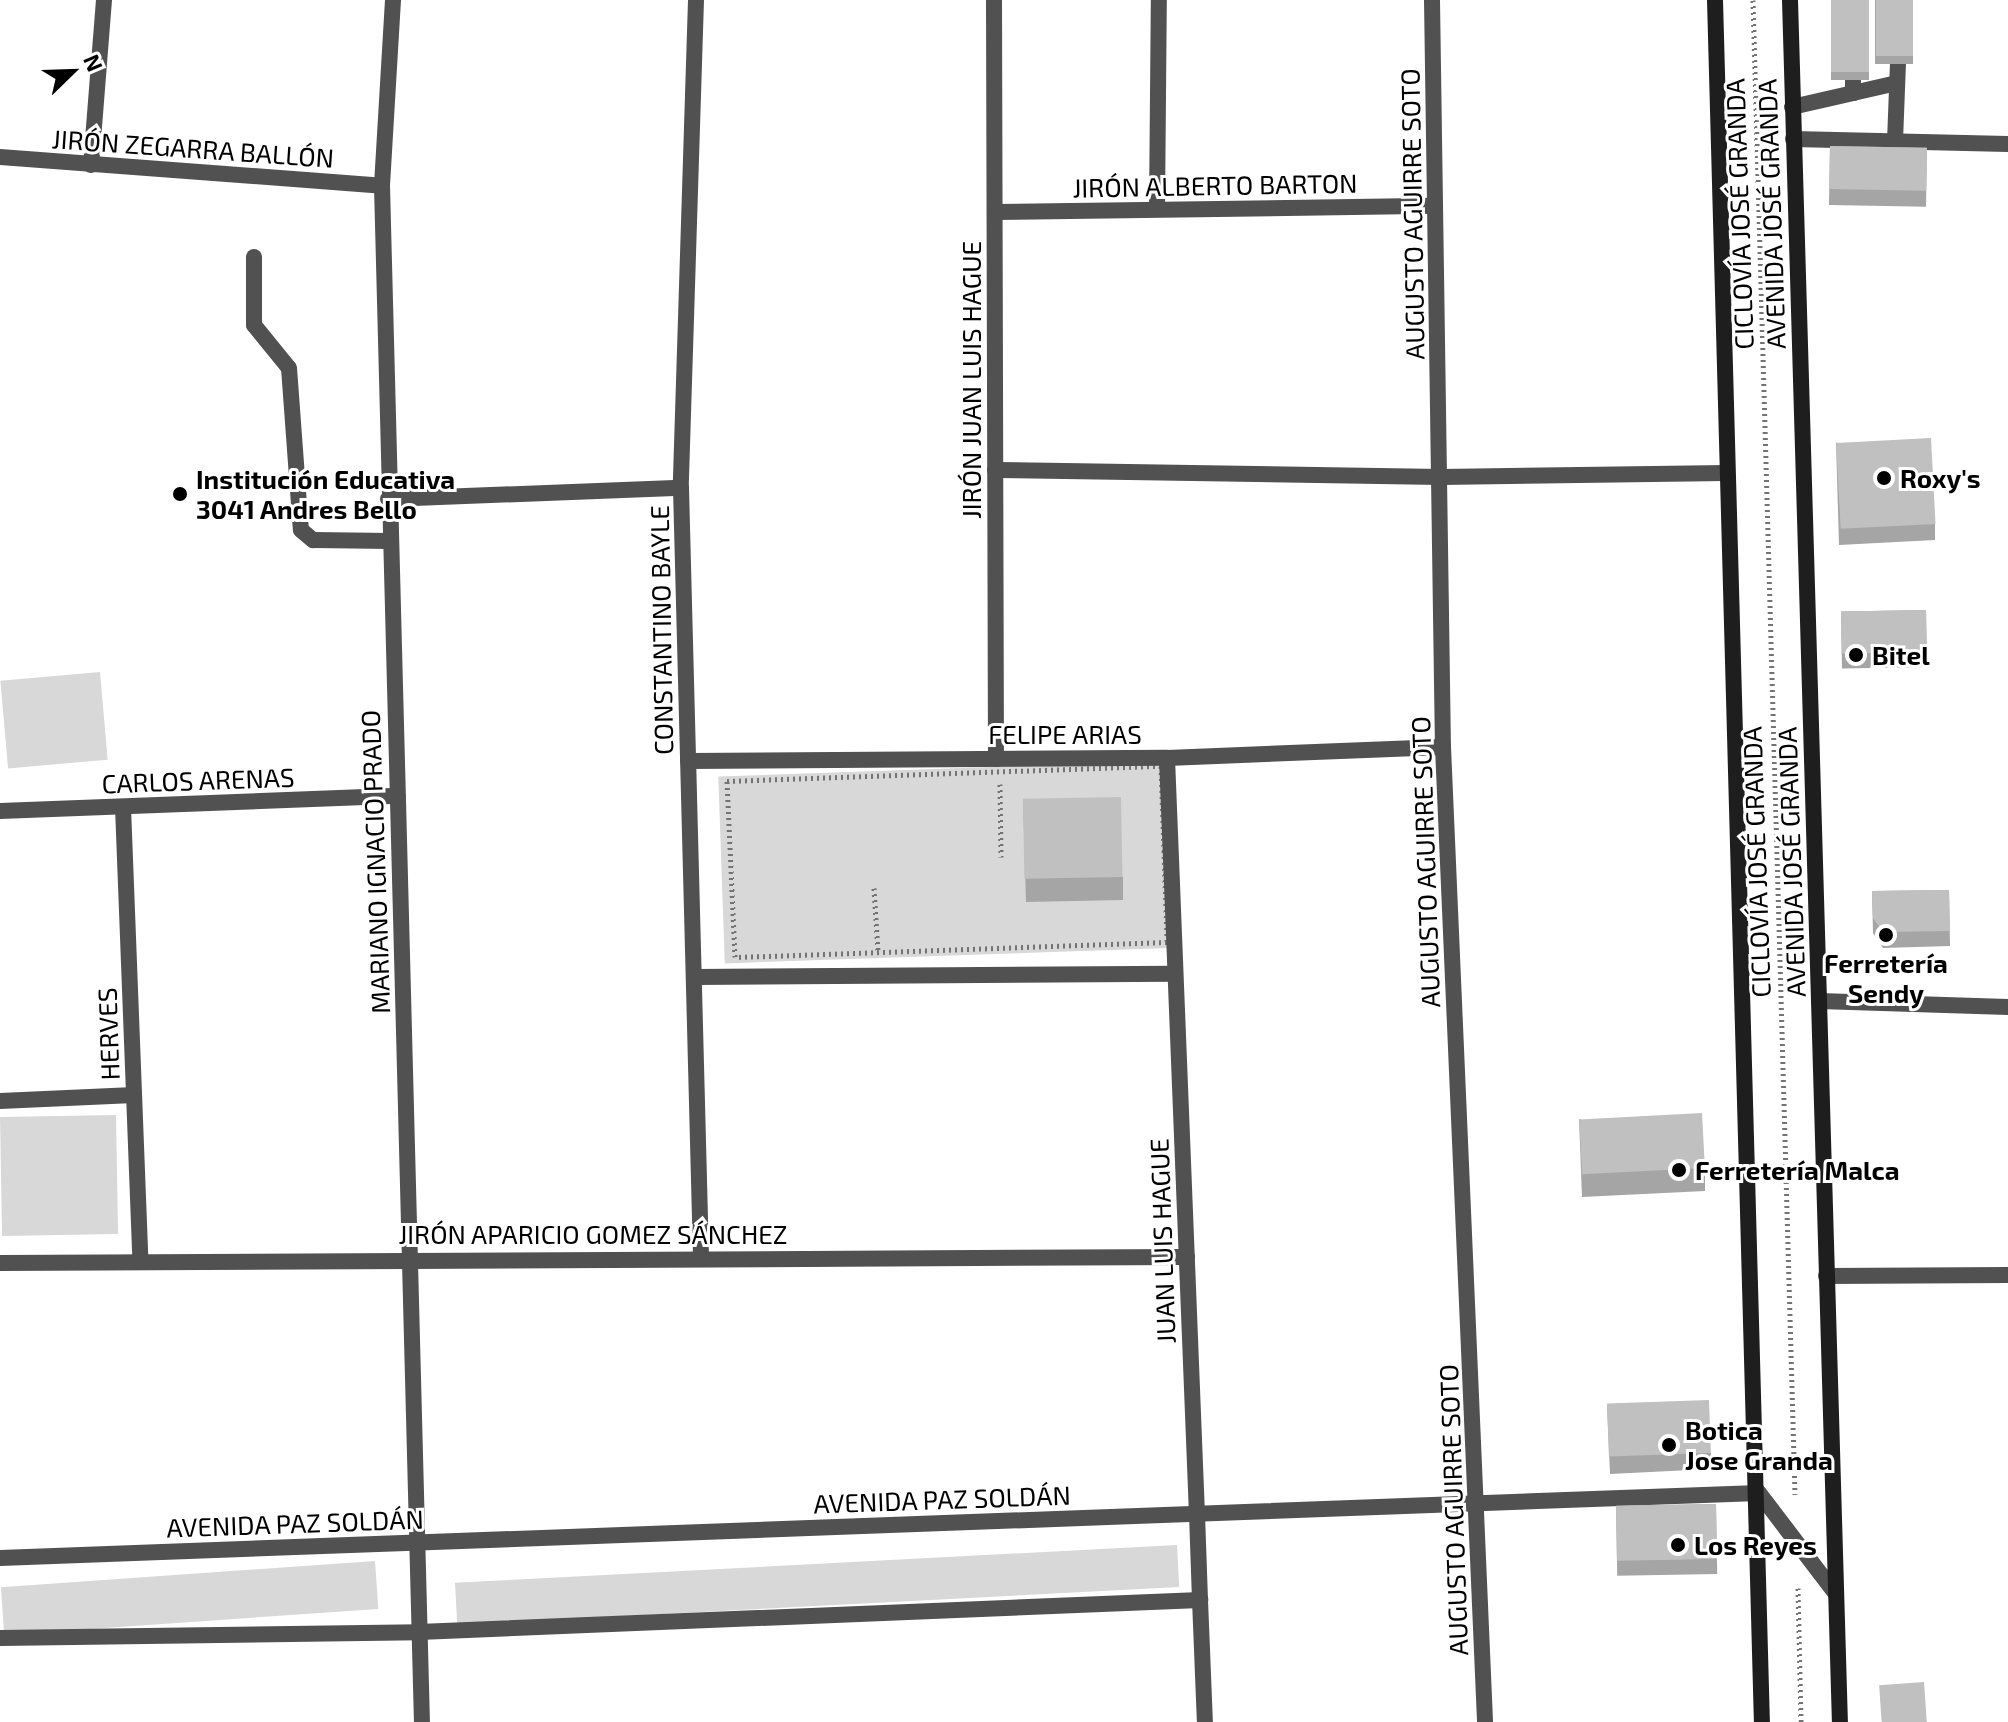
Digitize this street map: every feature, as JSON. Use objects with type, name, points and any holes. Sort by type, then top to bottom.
[{"type":"main road","name":"AVENIDA JOSÉ GRANDA","points":[[1715,0],[1726,473],[1759,1493],[1762,1722]]},
{"type":"main road","name":"AVENIDA JOSÉ GRANDA","points":[[1790,0],[1840,1722]]},
{"type":"street","points":[[91,165],[104,0]]},
{"type":"street","name":"MARIANO IGNACIO PRADO","points":[[393,0],[382,186],[422,1722]]},
{"type":"street","name":"CONSTANTINO BAYLE","points":[[696,0],[681,488],[701,1258]]},
{"type":"street","name":"JIRÓN JUAN LUIS HAGUE","points":[[994,0],[998,765]]},
{"type":"street","points":[[1157,209],[1159,0]]},
{"type":"street","name":"AUGUSTO AGUIRRE SOTO","points":[[1432,0],[1443,747],[1479,1503],[1485,1722]]},
{"type":"street","points":[[1895,141],[1898,63]]},
{"type":"street","points":[[1792,107],[1853,86],[1897,83]]},
{"type":"street","points":[[1793,139],[2008,144]]},
{"type":"street","name":"JIRÓN ZEGARRA BALLÓN","points":[[0,157],[382,186]]},
{"type":"street","name":"JIRÓN ALBERTO BARTON","points":[[995,212],[1435,206]]},
{"type":"street","points":[[254,257],[254,325],[289,368],[301,530],[313,540],[390,541]]},
{"type":"street","points":[[995,470],[1441,477],[1726,473]]},
{"type":"street","points":[[388,499],[681,488]]},
{"type":"street","name":"FELIPE ARIAS","points":[[688,761],[998,765],[1443,747]]},
{"type":"street","name":"JUAN LUIS HAGUE","points":[[1167,758],[1205,1722]]},
{"type":"street","name":"CARLOS ARENAS","points":[[0,811],[398,796]]},
{"type":"street","name":"HERVES","points":[[123,807],[140,1259]]},
{"type":"street","points":[[694,977],[1175,974]]},
{"type":"street","points":[[1819,1001],[2008,1007]]},
{"type":"street","points":[[0,1101],[134,1095]]},
{"type":"street","name":"JIRÓN APARICIO GOMEZ SÁNCHEZ","points":[[0,1263],[140,1259],[1187,1257]]},
{"type":"street","points":[[1826,1276],[2008,1275]]},
{"type":"street","points":[[1759,1493],[1836,1594]]},
{"type":"street","name":"AVENIDA PAZ SOLDÁN","points":[[0,1558],[1759,1493]]},
{"type":"street","points":[[0,1638],[419,1632],[1200,1600]]},
{"type":"path","name":"CICLOVÍA JOSÉ GRANDA","points":[[1753,0],[1801,1722]]},
{"type":"path","points":[[998,765],[1001,857]]},
{"type":"path","points":[[998,765],[1161,766],[1167,942],[878,952],[735,957],[727,781],[998,765]]},
{"type":"path","points":[[874,888],[878,952]]},
{"type":"shaded area","points":[[100,672],[108,760],[8,768],[0,681]]},
{"type":"shaded area","points":[[1163,761],[1170,948],[725,963],[718,777]]},
{"type":"shaded area","points":[[116,1115],[118,1234],[2,1236],[0,1117]]},
{"type":"shaded area","points":[[1177,1545],[1179,1587],[457,1625],[455,1583]]},
{"type":"shaded area","points":[[375,1561],[378,1609],[4,1635],[1,1587]]},
{"type":"building","points":[[1831,0],[1869,0],[1869,72],[1831,72]]},
{"type":"building","points":[[1876,0],[1913,0],[1913,56],[1876,56]]},
{"type":"building","points":[[1830,146],[1927,148],[1926,191],[1829,189]]},
{"type":"building","points":[[1931,438],[1936,524],[1841,529],[1836,443]]},
{"type":"building","points":[[1926,610],[1927,652],[1842,653],[1841,611]]},
{"type":"building","points":[[1121,797],[1122,877],[1024,879],[1023,799]]},
{"type":"building","points":[[1949,890],[1950,931],[1883,932],[1873,918],[1872,891]]},
{"type":"building","points":[[1702,1113],[1705,1168],[1582,1174],[1579,1119]]},
{"type":"building","points":[[1709,1400],[1711,1453],[1609,1457],[1607,1404]]},
{"type":"building","points":[[1716,1504],[1717,1559],[1617,1561],[1616,1506]]},
{"type":"building","points":[[1924,1682],[1927,1722],[1882,1722],[1879,1685]]},
{"type":"place","name":"Roxy's","points":[[1884,478]]},
{"type":"place","name":"Institución Educativa 3041 Andres Bello","points":[[180,494]]},
{"type":"place","name":"Bitel","points":[[1856,655]]},
{"type":"place","name":"Ferretería Sendy","points":[[1886,935]]},
{"type":"place","name":"Ferretería Malca","points":[[1679,1170]]},
{"type":"place","name":"Botica Jose Granda","points":[[1669,1445]]},
{"type":"place","name":"Los Reyes","points":[[1678,1545]]}]
